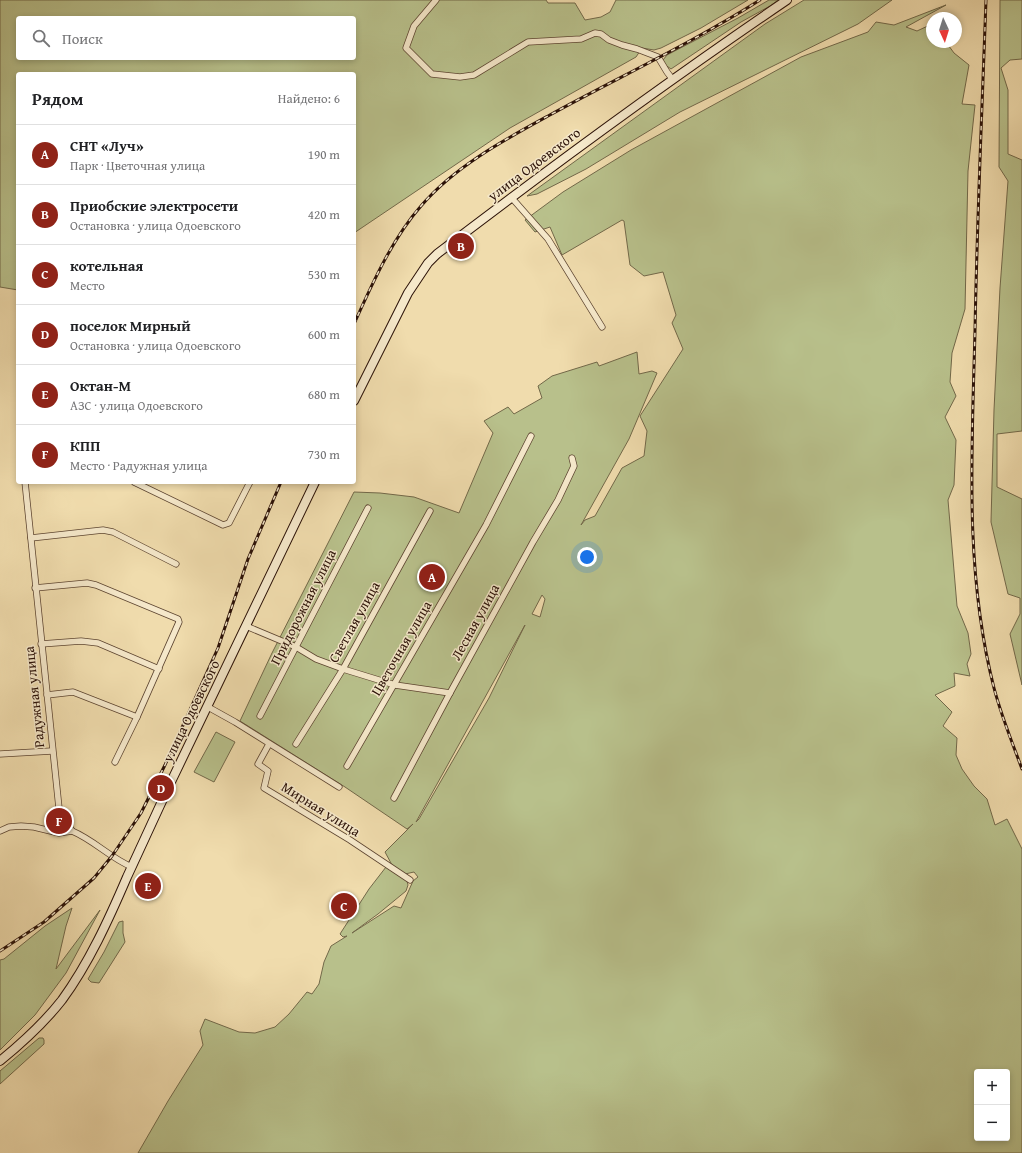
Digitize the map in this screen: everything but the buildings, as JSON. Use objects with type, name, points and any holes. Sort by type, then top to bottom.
[{"type":"street","points":[[436,0],[414,26],[406,48],[432,74],[460,77],[474,75],[528,42],[581,39],[595,33],[601,34],[609,40],[637,49],[658,58],[673,80]]},
{"type":"street","name":"улица Одоевского","points":[[356,397],[404,300],[428,263],[437,254],[576,149],[719,46],[787,0]]},
{"type":"street","points":[[511,197],[548,239],[602,327]]},
{"type":"street","name":"Цветочная улица","points":[[347,766],[486,525],[531,436]]},
{"type":"street","name":"Лесная улица","points":[[394,798],[533,542],[558,500],[574,466],[572,458]]},
{"type":"street","name":"Радужная улица","points":[[25,484],[59,808],[60,813],[72,831]]},
{"type":"street","points":[[138,484],[223,525],[229,523],[248,484]]},
{"type":"street","name":"улица Одоевского","points":[[0,1061],[32,1034],[61,1001],[71,987],[102,931],[275,562],[314,484]]},
{"type":"street","name":"Придорожная улица","points":[[260,716],[368,508]]},
{"type":"street","name":"Светлая улица","points":[[296,744],[343,668],[430,511]]},
{"type":"street","points":[[31,538],[103,530],[113,532],[176,564]]},
{"type":"street","points":[[35,588],[88,583],[178,619],[180,622],[115,762]]},
{"type":"street","points":[[246,626],[296,647],[316,659],[343,668],[395,685],[450,693]]},
{"type":"street","points":[[41,644],[81,641],[98,643],[159,669]]},
{"type":"street","points":[[47,695],[73,692],[137,717]]},
{"type":"street","points":[[208,707],[339,787]]},
{"type":"street","name":"Мирная улица","points":[[269,744],[258,764],[268,771],[264,788],[350,840],[410,880]]},
{"type":"street","points":[[0,754],[52,751]]},
{"type":"street","points":[[0,831],[10,827],[21,826],[59,832],[72,831],[85,836],[122,863],[132,866]]},
{"type":"green space","points":[[0,0],[546,0],[548,3],[575,3],[585,20],[601,17],[610,12],[616,0],[748,0],[701,28],[661,48],[654,50],[642,48],[636,57],[510,128],[356,232],[356,72],[16,72],[16,290],[0,287]]},
{"type":"green space","points":[[769,0],[778,0],[741,22],[671,69],[664,64],[663,60],[667,55]]},
{"type":"green space","points":[[804,0],[892,0],[858,24],[680,112],[586,169],[537,194],[527,196],[765,24]]},
{"type":"green space","points":[[1000,0],[1022,0],[1022,59],[1010,60],[1001,68],[1008,90],[1008,154],[1022,160],[1022,431],[997,434],[997,487],[1022,499],[1022,685],[1010,634],[1020,614],[1020,598],[1008,594],[991,522],[994,410],[1000,288],[1008,181],[999,167]]},
{"type":"green space","points":[[946,5],[933,12],[928,12]]},
{"type":"green space","points":[[926,13],[926,16],[906,27],[917,31],[926,27],[926,48],[950,48],[954,53],[969,65],[962,104],[975,105],[968,171],[965,309],[952,353],[950,382],[956,396],[945,417],[956,440],[954,485],[948,500],[957,606],[968,633],[971,654],[967,664],[970,676],[954,673],[955,686],[935,695],[952,712],[943,726],[957,738],[956,755],[962,769],[974,786],[987,799],[995,825],[1007,819],[1022,849],[1022,1153],[138,1153],[203,1045],[200,1031],[205,1019],[239,1032],[255,1033],[275,1027],[289,1014],[307,992],[312,994],[319,984],[324,962],[331,946],[347,936],[343,937],[340,934],[369,889],[386,867],[407,881],[408,885],[406,891],[352,933],[394,906],[401,908],[413,881],[418,877],[414,872],[405,874],[392,865],[385,852],[413,824],[407,829],[345,787],[240,721],[272,653],[354,492],[414,497],[459,513],[493,433],[484,421],[508,407],[514,414],[542,398],[538,386],[552,376],[597,362],[599,366],[637,352],[639,374],[652,371],[657,373],[629,439],[581,525],[585,520],[595,516],[622,468],[644,456],[647,431],[640,416],[683,349],[672,323],[676,315],[663,272],[644,276],[630,265],[624,221],[622,220],[562,255],[550,227],[535,232],[525,220],[563,192],[631,150],[801,57],[868,32],[876,22],[894,25]],"holes":[[[542,595],[545,599],[540,617],[532,614]],[[525,625],[489,698],[416,822]]]},
{"type":"green space","points":[[216,732],[235,742],[214,782],[194,772]]},
{"type":"green space","points":[[72,908],[66,926],[56,969],[100,910],[66,973],[35,1015],[0,1050],[0,960],[4,959],[45,926]]},
{"type":"green space","points":[[123,921],[125,942],[99,983],[91,982],[88,979],[119,922]]},
{"type":"green space","points":[[39,1038],[43,1038],[44,1044],[0,1084],[0,1071]]},
{"type":"railway","points":[[356,320],[383,262],[401,233],[421,206],[434,192],[464,167],[480,155],[514,135],[682,45],[760,0]]},
{"type":"railway","points":[[986,0],[972,421],[972,510],[974,555],[984,644],[994,688],[1003,718],[1022,769]]},
{"type":"railway","points":[[0,951],[44,922],[94,878],[112,856],[141,813],[165,765],[218,648],[248,559],[280,484]]},
{"type":"place","name":"Приобские электросети","points":[[461,246]]},
{"type":"place","name":"СНТ «Луч»","points":[[432,577]]},
{"type":"place","name":"поселок Мирный","points":[[161,788]]},
{"type":"place","name":"КПП","points":[[59,821]]},
{"type":"place","name":"Октан-М","points":[[148,886]]},
{"type":"place","name":"котельная","points":[[344,906]]}]
